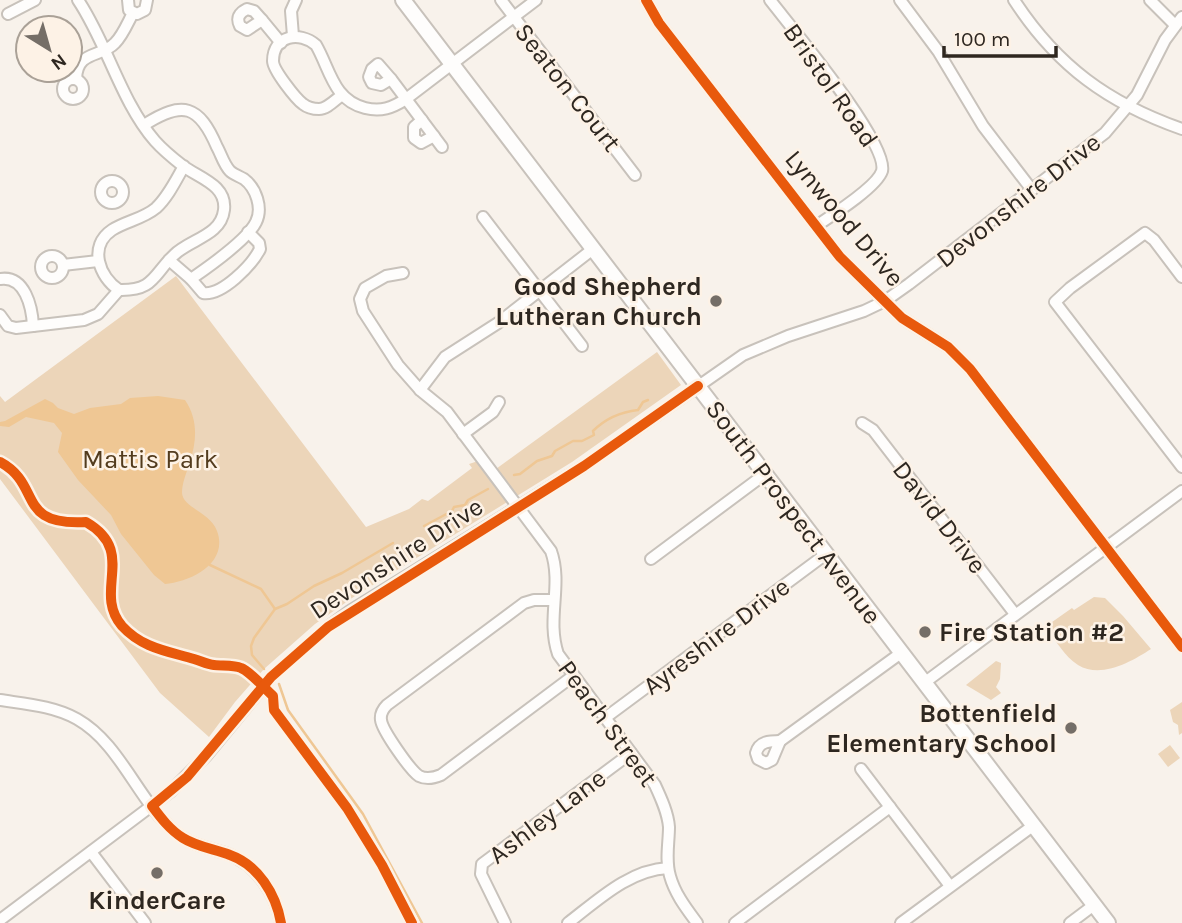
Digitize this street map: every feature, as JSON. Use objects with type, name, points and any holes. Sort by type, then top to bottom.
[{"type":"main road","name":"South Prospect Avenue","points":[[403,0],[1108,923]]},
{"type":"street","points":[[8,14],[35,0]]},
{"type":"street","points":[[0,315],[8,326],[16,328],[84,320],[98,314],[120,290],[144,287],[152,282],[169,260],[186,245],[212,232],[219,225],[225,209],[214,184],[184,166],[155,141],[78,0]]},
{"type":"street","points":[[128,0],[127,5],[133,13]]},
{"type":"street","points":[[133,13],[145,10],[146,0]]},
{"type":"street","points":[[293,36],[291,12],[296,0]]},
{"type":"street","name":"Seaton Court","points":[[501,0],[635,175]]},
{"type":"street","points":[[342,95],[322,108],[310,108],[302,103],[273,64],[274,53],[281,43],[293,36],[303,37],[316,45],[335,87],[342,95],[357,106],[373,110],[386,109],[406,99],[536,0]]},
{"type":"street","name":"Lynwood Drive","points":[[646,0],[659,23],[840,257],[902,318],[948,347],[970,369],[1182,647]]},
{"type":"street","name":"Bristol Road","points":[[770,0],[855,111],[883,163],[877,179],[816,226]]},
{"type":"street","points":[[900,0],[938,51],[983,126],[1032,190]]},
{"type":"street","points":[[1014,0],[1033,28],[1058,56],[1090,83],[1128,107],[1182,129]]},
{"type":"street","points":[[1150,0],[1179,21]]},
{"type":"street","points":[[84,60],[95,52],[116,43],[133,13]]},
{"type":"street","points":[[262,20],[281,43]]},
{"type":"street","name":"Devonshire Drive","points":[[0,920],[187,777],[262,686],[328,627],[594,459],[721,369],[761,346],[851,317],[885,301],[1032,190],[1105,133],[1128,107],[1179,21]]},
{"type":"street","points":[[391,79],[442,147]]},
{"type":"street","points":[[144,125],[163,113],[177,110],[200,115],[230,171],[245,180],[255,191],[258,204],[256,222],[222,257],[191,279]]},
{"type":"street","points":[[422,120],[414,127],[414,138],[421,143],[434,136]]},
{"type":"street","points":[[120,290],[110,282],[97,261],[105,236],[111,230],[147,214],[159,205],[184,166]]},
{"type":"street","points":[[214,184],[230,171]]},
{"type":"street","points":[[117,201],[127,223]]},
{"type":"street","points":[[483,217],[582,346]]},
{"type":"street","points":[[169,260],[191,279],[202,293],[215,293],[238,276],[260,248],[259,243],[248,232]]},
{"type":"street","points":[[1182,277],[1149,234],[1142,234],[1056,300],[1056,304],[1182,467]]},
{"type":"street","points":[[420,390],[445,357],[498,323],[593,249]]},
{"type":"street","points":[[63,265],[97,261]]},
{"type":"street","name":"Peach Street","points":[[403,273],[386,276],[365,288],[360,299],[361,305],[398,365],[420,390],[447,412],[551,551],[557,576],[552,627],[555,645],[562,662],[655,785],[669,825],[668,868],[678,897],[697,923]]},
{"type":"street","points":[[0,279],[13,280],[19,285],[32,305],[33,326]]},
{"type":"street","points":[[463,434],[493,412],[499,402]]},
{"type":"street","name":"David Drive","points":[[862,423],[873,429],[1015,614]]},
{"type":"street","points":[[651,559],[765,474]]},
{"type":"street","points":[[924,682],[1182,491]]},
{"type":"street","name":"Ayreshire Drive","points":[[606,718],[826,554]]},
{"type":"street","points":[[554,600],[524,603],[387,705],[382,711],[381,721],[386,734],[415,773],[431,779],[441,775],[573,677]]},
{"type":"street","points":[[780,741],[901,653]]},
{"type":"street","points":[[0,700],[52,709],[86,725],[108,748],[173,830],[183,838],[238,858],[258,874],[275,899],[281,923]]},
{"type":"street","name":"Ashley Lane","points":[[505,923],[481,874],[482,864],[631,753]]},
{"type":"street","points":[[861,769],[950,886]]},
{"type":"street","points":[[735,923],[890,807]]},
{"type":"street","points":[[901,923],[1034,825]]},
{"type":"street","points":[[92,852],[145,923]]},
{"type":"street","points":[[568,923],[632,877],[656,868],[668,868]]},
{"type":"street","points":[[1070,923],[1094,905]]},
{"type":"green space","name":"Mattis Park","points":[[176,276],[366,527],[409,509],[422,499],[428,501],[472,468],[469,464],[478,461],[489,474],[657,352],[681,385],[572,462],[355,596],[315,624],[264,669],[209,737],[160,693],[0,479],[0,396],[5,402]]},
{"type":"green space","points":[[1094,597],[1105,598],[1151,649],[1106,670],[1087,669],[1073,662],[1045,627],[1072,608],[1074,610]]},
{"type":"green space","points":[[996,661],[1001,663],[1000,679],[996,687],[1001,693],[991,700],[966,685]]},
{"type":"green space","points":[[1182,702],[1182,733],[1179,735],[1178,725],[1173,722],[1170,710]]},
{"type":"green space","points":[[1170,745],[1180,758],[1168,767],[1158,754]]},
{"type":"shaded area","points":[[158,396],[185,400],[189,407],[195,438],[182,493],[187,503],[214,525],[219,542],[218,552],[205,569],[186,579],[165,584],[154,575],[121,534],[111,515],[78,480],[58,452],[62,433],[54,423],[26,417],[9,427],[0,426],[0,422],[45,399],[74,414],[90,408],[121,404],[130,398]]},
{"type":"waterway","points":[[514,475],[520,474],[537,461],[552,456],[555,451],[573,441],[582,441],[594,435],[593,431],[603,423],[619,414],[638,410],[643,402],[648,400]]},
{"type":"waterway","points":[[424,526],[452,511],[454,507],[465,505],[468,500],[488,489]]},
{"type":"waterway","points":[[264,669],[252,655],[251,646],[275,609],[393,543]]},
{"type":"waterway","points":[[210,565],[261,589],[275,609]]},
{"type":"waterway","points":[[279,684],[288,710],[363,814],[422,923]]},
{"type":"cycle path","points":[[646,0],[659,23],[840,257],[902,318],[948,347],[970,369],[1182,647]]},
{"type":"cycle path","points":[[281,923],[270,891],[257,873],[230,855],[183,838],[170,828],[152,806],[187,777],[271,677],[328,627],[584,466],[698,386]]},
{"type":"cycle path","points":[[0,462],[22,482],[39,511],[49,518],[64,522],[86,522],[101,534],[109,546],[112,559],[111,599],[114,613],[130,633],[146,644],[165,651],[211,665],[241,668],[273,696],[274,710],[347,808],[382,865],[412,923]]},
{"type":"place","name":"Good Shepherd Lutheran Church","points":[[716,301]]},
{"type":"place","name":"Fire Station #2","points":[[925,632]]},
{"type":"place","name":"Bottenfield Elementary School","points":[[1071,728]]},
{"type":"place","name":"KinderCare","points":[[157,873]]}]
